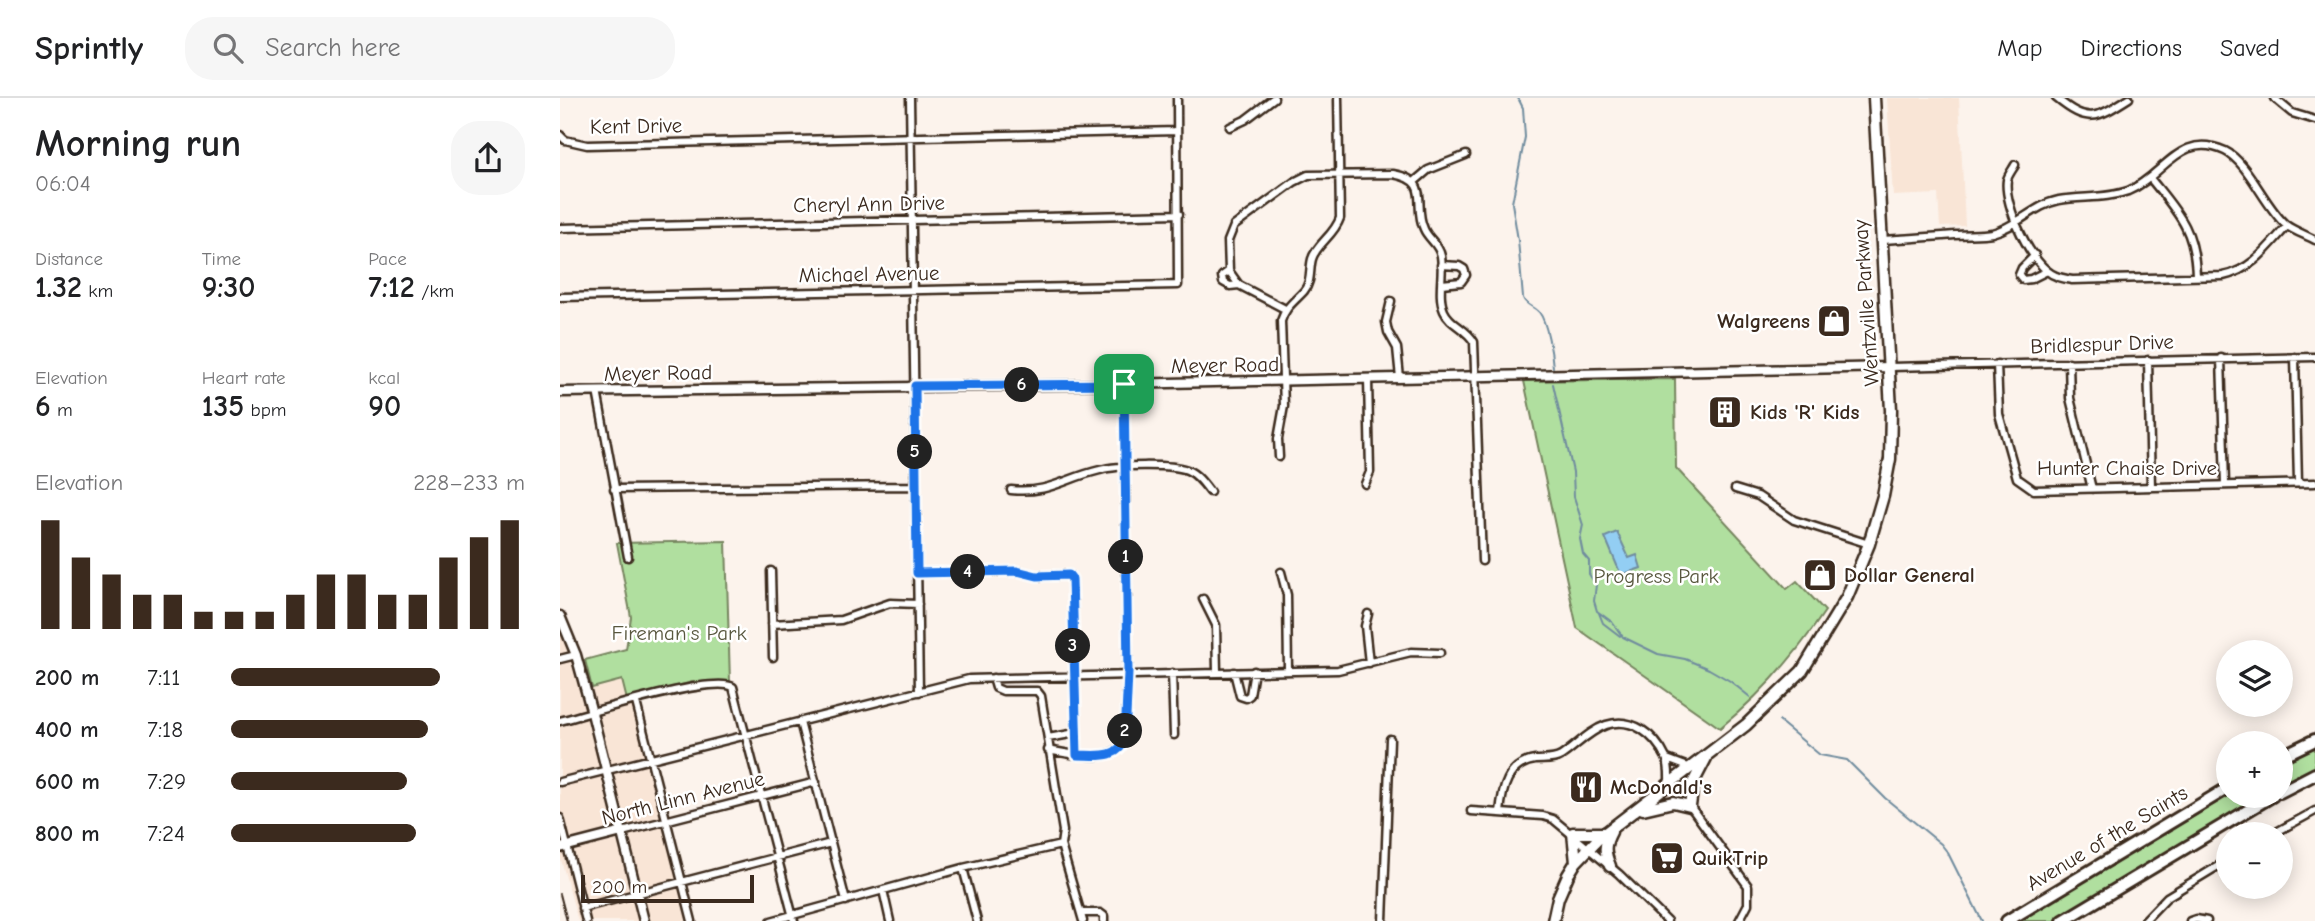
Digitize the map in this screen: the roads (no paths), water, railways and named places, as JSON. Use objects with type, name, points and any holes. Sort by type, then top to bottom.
[{"type":"highway","points":[[2293,751],[2315,740]]},
{"type":"highway","points":[[2293,785],[2315,774]]},
{"type":"highway","name":"Avenue of the Saints","points":[[2007,921],[2216,796]]},
{"type":"highway","points":[[2063,921],[2252,808]]},
{"type":"main road","name":"Wentzville Parkway","points":[[1553,921],[1564,882],[1576,862],[1609,831],[1746,725],[1802,671],[1847,597],[1869,544],[1890,459],[1890,367],[1880,240],[1874,98]]},
{"type":"main road","points":[[1636,810],[1674,802],[1690,806],[1693,783],[1708,754]]},
{"type":"main road","points":[[1576,862],[1573,833],[1609,831],[1605,846],[1610,866]]},
{"type":"street","points":[[910,98],[919,692]]},
{"type":"street","points":[[1177,98],[1179,214]]},
{"type":"street","points":[[1230,127],[1245,120],[1274,98]]},
{"type":"street","points":[[1279,457],[1278,439],[1284,405],[1281,321],[1285,309],[1304,290],[1310,279],[1312,259],[1319,247],[1337,229],[1340,218],[1338,98]]},
{"type":"street","points":[[2056,98],[2073,112],[2094,116],[2105,113],[2129,98]]},
{"type":"street","points":[[2274,98],[2292,113],[2315,120]]},
{"type":"street","name":"Kent Drive","points":[[560,135],[565,140],[587,145],[1177,131]]},
{"type":"street","points":[[1880,240],[1993,233],[2058,200],[2109,196],[2130,190],[2150,178],[2174,155],[2192,147],[2209,146],[2228,152],[2240,163],[2268,205],[2287,226],[2315,240]]},
{"type":"street","points":[[1414,182],[1428,170],[1466,155]]},
{"type":"street","points":[[2015,165],[2007,179],[2010,208],[2015,223],[2035,255],[2054,276],[2072,280],[2236,273],[2251,265],[2287,226]]},
{"type":"street","points":[[1285,309],[1239,285],[1229,271],[1228,241],[1234,226],[1308,175],[1393,174],[1405,176],[1414,182],[1420,194],[1420,222],[1425,233],[1436,243],[1441,256],[1443,308],[1450,320],[1462,327],[1474,342],[1482,561]]},
{"type":"street","points":[[2150,178],[2183,220],[2191,236],[2196,253],[2196,276]]},
{"type":"street","name":"Cheryl Ann Drive","points":[[560,228],[1179,214]]},
{"type":"street","name":"Michael Avenue","points":[[560,298],[1178,285],[1179,214]]},
{"type":"street","points":[[2035,255],[2019,275],[2023,280],[2031,279],[2047,271]]},
{"type":"street","points":[[1441,265],[1464,268],[1466,275],[1461,282],[1442,284]]},
{"type":"street","points":[[1229,271],[1222,276],[1223,282],[1230,286],[1239,285]]},
{"type":"street","points":[[1391,300],[1386,322],[1397,348],[1399,378]]},
{"type":"street","points":[[2295,357],[2298,483]]},
{"type":"street","name":"Bridlespur Drive","points":[[1890,367],[2315,357]]},
{"type":"street","points":[[2221,358],[2225,484]]},
{"type":"street","points":[[2148,360],[2151,487]]},
{"type":"street","points":[[2069,362],[2070,398],[2092,489]]},
{"type":"street","name":"Hunter Chaise Drive","points":[[1997,364],[1999,414],[2017,478],[2034,490],[2315,483]]},
{"type":"street","name":"Meyer Road","points":[[560,392],[1124,384],[1890,367]]},
{"type":"street","points":[[1365,484],[1370,472],[1368,379]]},
{"type":"street","points":[[1048,750],[1077,755],[1112,754],[1123,745],[1128,673],[1124,384]]},
{"type":"street","points":[[597,391],[628,557]]},
{"type":"street","points":[[1011,490],[1029,492],[1045,489],[1101,469],[1172,467],[1188,470],[1210,492]]},
{"type":"street","points":[[614,489],[915,486]]},
{"type":"street","points":[[1735,489],[1758,496],[1794,520],[1869,544]]},
{"type":"street","points":[[772,571],[773,657]]},
{"type":"street","points":[[917,573],[1017,571],[1037,576],[1069,575],[1072,579],[1077,755]]},
{"type":"street","points":[[1280,572],[1287,595],[1288,670]]},
{"type":"street","points":[[1203,599],[1216,625],[1217,672]]},
{"type":"street","points":[[772,624],[841,620],[890,603],[918,604]]},
{"type":"street","points":[[1368,614],[1366,626],[1370,663]]},
{"type":"street","points":[[560,616],[576,655],[592,713],[644,921]]},
{"type":"street","points":[[560,782],[969,679],[1128,673],[1338,670],[1411,652],[1440,653]]},
{"type":"street","points":[[560,659],[576,655]]},
{"type":"street","points":[[1234,671],[1240,696],[1246,698],[1250,695],[1254,671]]},
{"type":"street","points":[[1172,673],[1174,735]]},
{"type":"street","points":[[993,678],[996,688],[1003,691],[1037,691],[1041,696],[1063,831],[1061,845],[1083,921]]},
{"type":"street","points":[[560,721],[692,687],[730,684],[736,691],[793,918]]},
{"type":"street","points":[[636,702],[692,921]]},
{"type":"street","points":[[800,722],[846,901]]},
{"type":"street","points":[[1500,813],[1504,786],[1516,768],[1533,761],[1556,759],[1606,725],[1621,723],[1637,727],[1648,734],[1667,759],[1691,768]]},
{"type":"street","points":[[1048,738],[1076,733]]},
{"type":"street","points":[[1383,921],[1390,739]]},
{"type":"street","points":[[1667,759],[1669,785]]},
{"type":"street","name":"North Linn Avenue","points":[[564,847],[816,782]]},
{"type":"street","points":[[1690,806],[1748,886],[1748,904],[1740,921]]},
{"type":"street","points":[[1471,811],[1553,819],[1590,848],[1667,921]]},
{"type":"street","points":[[2293,823],[2315,811]]},
{"type":"street","points":[[560,818],[564,847],[586,921]]},
{"type":"street","points":[[582,908],[831,843]]},
{"type":"street","points":[[771,921],[793,918],[963,868],[1061,845]]},
{"type":"street","points":[[2144,921],[2166,897],[2216,867]]},
{"type":"street","points":[[963,868],[977,921]]},
{"type":"street","points":[[883,890],[890,921]]},
{"type":"street","points":[[1081,913],[1100,913],[1104,916],[1104,921]]},
{"type":"street","points":[[2190,921],[2207,921]]},
{"type":"water","points":[[1617,532],[1629,558],[1637,555],[1641,568],[1621,575],[1605,537]]},
{"type":"waterway","points":[[1518,98],[1523,108],[1525,137],[1512,203],[1523,298],[1542,317],[1549,338],[1553,367]]},
{"type":"waterway","points":[[1553,384],[1573,472],[1574,497],[1583,525],[1580,539],[1583,554],[1589,561],[1589,574],[1596,585],[1594,601],[1597,611],[1612,622],[1623,637],[1658,654],[1685,659],[1709,669],[1750,697]]},
{"type":"waterway","points":[[1599,613],[1603,623],[1620,636]]},
{"type":"waterway","points":[[1779,721],[1820,755],[1847,760],[1885,798],[1941,844],[1982,921]]},
{"type":"railway","points":[[560,894],[567,921]]},
{"type":"place","name":"Walgreens","points":[[1834,321]]},
{"type":"place","name":"Kids 'R' Kids","points":[[1725,412]]},
{"type":"place","name":"Dollar General","points":[[1820,575]]},
{"type":"place","name":"McDonald's","points":[[1586,787]]},
{"type":"place","name":"QuikTrip","points":[[1667,858]]},
{"type":"park label","name":"Progress Park","points":[[1656,576]]},
{"type":"park label","name":"Fireman's Park","points":[[679,633]]}]
